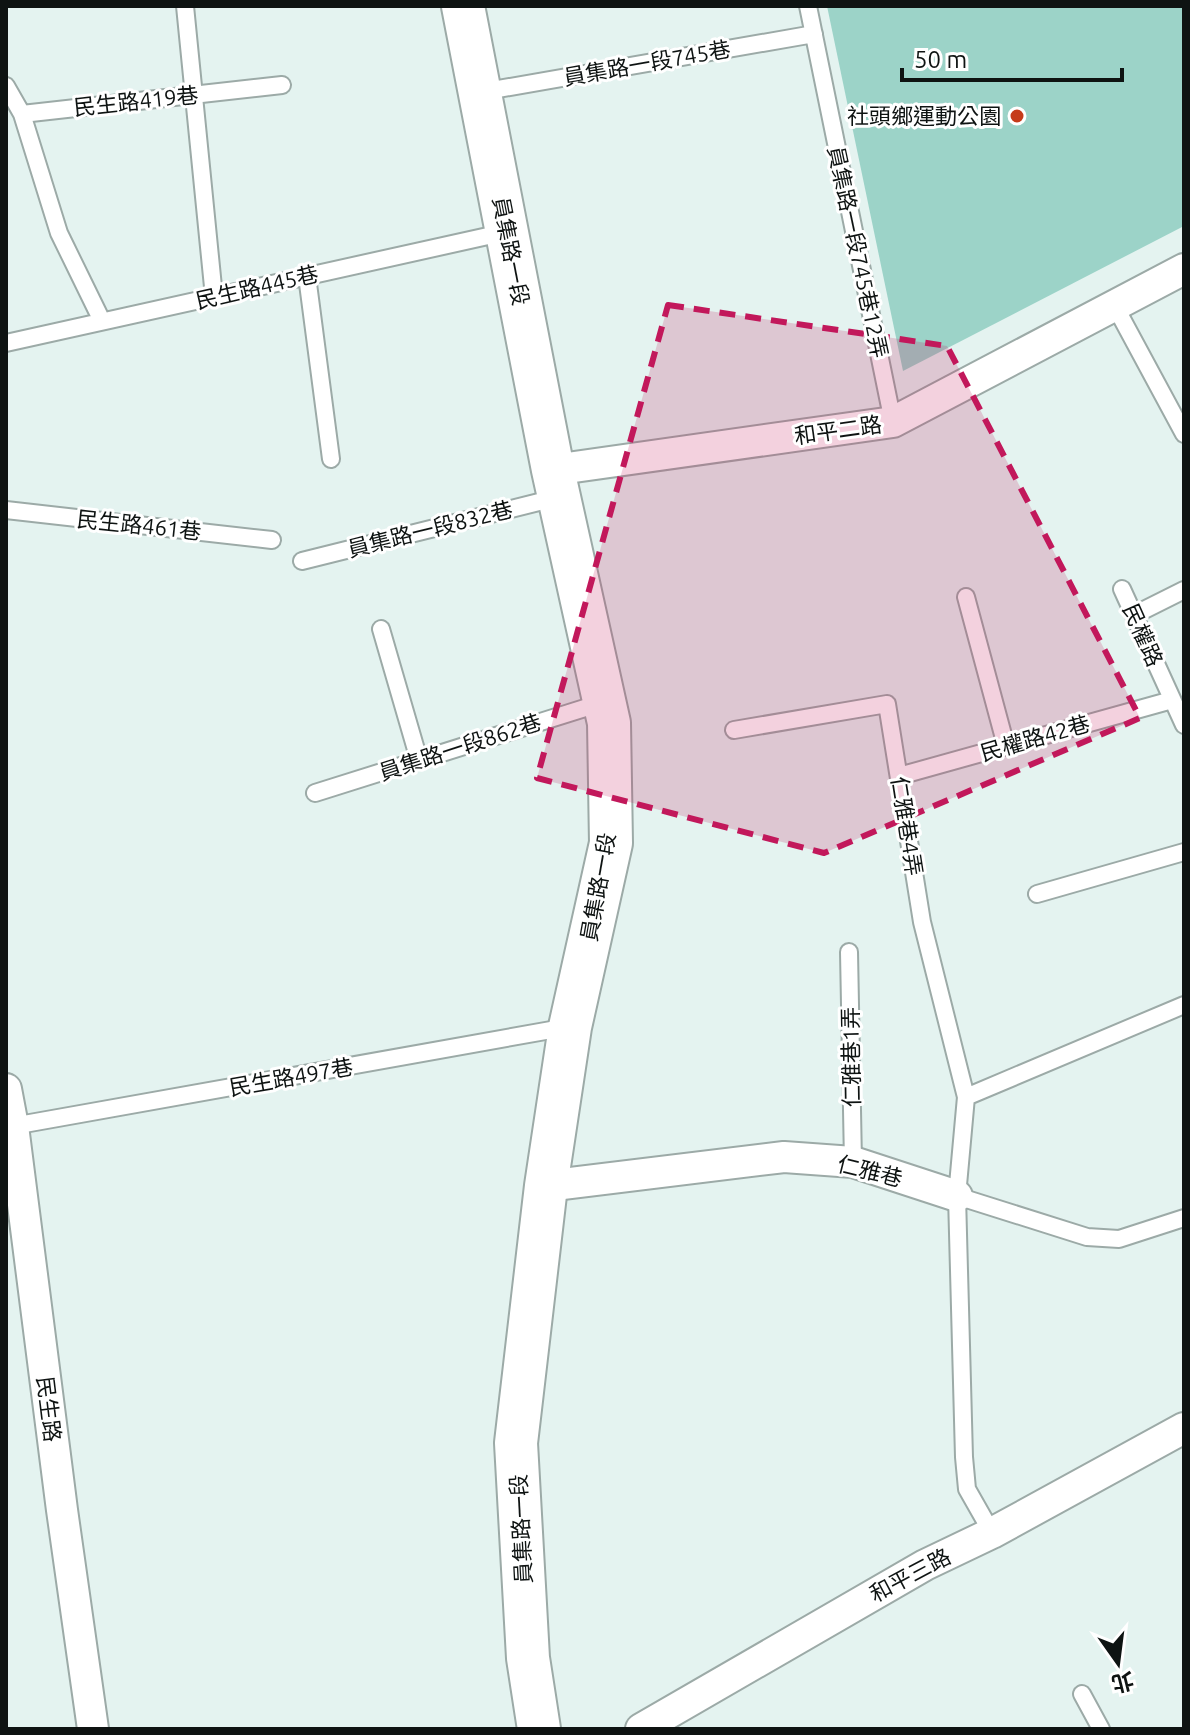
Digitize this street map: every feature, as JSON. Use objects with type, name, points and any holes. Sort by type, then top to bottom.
[{"type":"street","name":"員集路一段","points":[[463,6],[556,484],[609,723],[611,843],[570,1027],[546,1186],[516,1443],[528,1658],[539,1729]]},
{"type":"street","name":"和平二路","points":[[556,484],[893,422],[1184,269]]},
{"type":"street","name":"民生路","points":[[6,1089],[93,1729]]},
{"type":"street","name":"仁雅巷","points":[[546,1186],[784,1157],[853,1162],[957,1196]]},
{"type":"street","name":"和平三路","points":[[641,1729],[925,1565],[992,1533],[1184,1428]]},
{"type":"lane","points":[[185,6],[214,297]]},
{"type":"lane","name":"員集路一段745巷12弄","points":[[808,6],[893,422]]},
{"type":"lane","name":"員集路一段745巷","points":[[480,92],[814,34]]},
{"type":"lane","name":"民生路419巷","points":[[22,114],[282,85]]},
{"type":"lane","points":[[6,86],[22,114],[59,233],[102,321]]},
{"type":"lane","name":"民生路445巷","points":[[6,343],[507,232]]},
{"type":"lane","points":[[307,276],[331,459]]},
{"type":"lane","points":[[1115,306],[1184,434]]},
{"type":"lane","name":"員集路一段832巷","points":[[302,561],[556,484]]},
{"type":"lane","name":"民生路461巷","points":[[6,510],[272,540]]},
{"type":"lane","name":"民權路","points":[[1122,589],[1184,725]]},
{"type":"lane","points":[[1134,615],[1184,590]]},
{"type":"lane","points":[[966,597],[1006,746]]},
{"type":"lane","points":[[381,629],[419,760]]},
{"type":"lane","name":"民權路42巷","points":[[899,776],[1172,700]]},
{"type":"lane","name":"員集路一段862巷","points":[[315,793],[604,702]]},
{"type":"lane","name":"仁雅巷4弄","points":[[734,730],[887,704],[922,922],[966,1097],[957,1196],[964,1457],[967,1489],[992,1533]]},
{"type":"lane","points":[[1037,894],[1184,852]]},
{"type":"lane","name":"仁雅巷1弄","points":[[849,952],[853,1162]]},
{"type":"lane","points":[[966,1097],[1184,1005]]},
{"type":"lane","name":"民生路497巷","points":[[13,1126],[570,1027]]},
{"type":"lane","name":"仁雅巷","points":[[957,1196],[1087,1237],[1119,1239],[1184,1218]]},
{"type":"lane","points":[[1082,1694],[1101,1729]]},
{"type":"highlighted area","points":[[668,305],[947,346],[1140,718],[824,853],[537,778]]},
{"type":"green space","name":"社頭鄉運動公園","points":[[827,6],[1184,6],[1184,226],[903,371]]},
{"type":"place","name":"社頭鄉運動公園","points":[[1017,116]]}]
